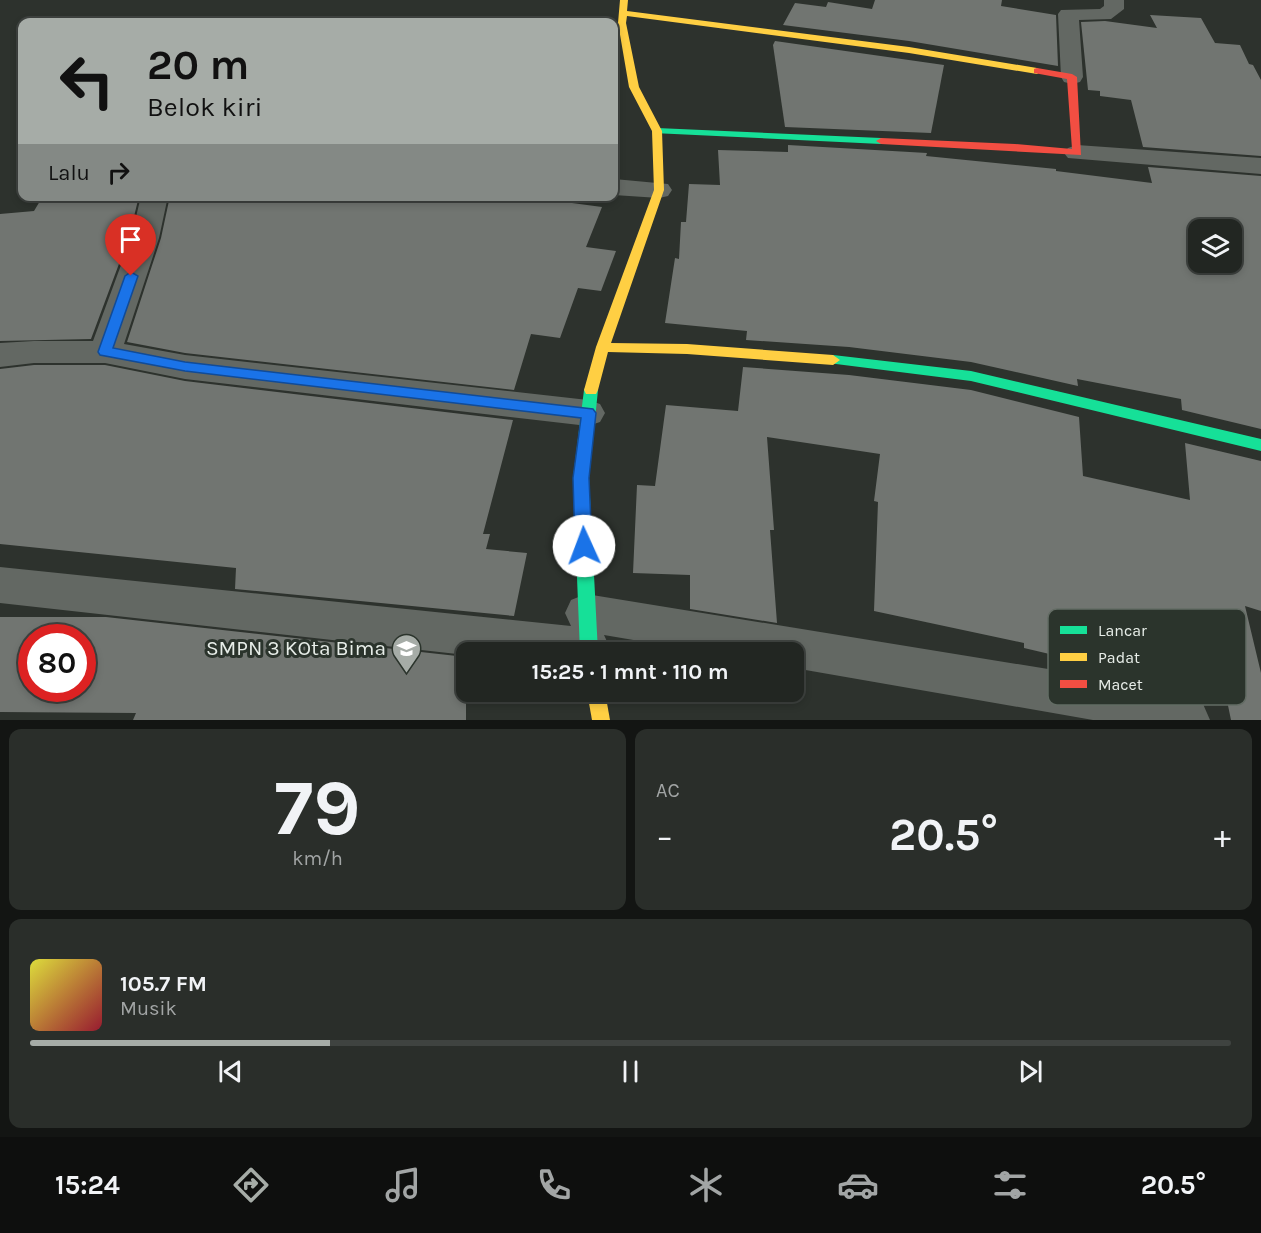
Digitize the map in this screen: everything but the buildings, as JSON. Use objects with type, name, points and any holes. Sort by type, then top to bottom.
[{"type":"main road","points":[[588,638],[581,478],[591,389],[603,347],[658,190],[660,170],[657,131],[634,87],[621,15],[909,50],[1072,77],[1077,153],[1004,147],[657,131]]},
{"type":"main road","points":[[603,347],[687,349],[849,361],[971,376],[1261,445]]},
{"type":"main road","points":[[598,702],[601,720]]},
{"type":"street","points":[[1072,77],[1068,14],[1104,15],[1114,9],[1114,0]]},
{"type":"street","points":[[1077,153],[1261,166]]},
{"type":"street","points":[[618,187],[658,190]]},
{"type":"street","points":[[105,352],[145,238],[154,201]]},
{"type":"street","points":[[0,355],[34,352],[105,352],[185,367],[588,413]]},
{"type":"street","points":[[0,585],[588,638],[1048,694]]},
{"type":"street","points":[[1134,705],[1187,720]]},
{"type":"traffic: fast","points":[[657,131],[881,141]]},
{"type":"traffic: fast","points":[[833,360],[971,376],[1261,445]]},
{"type":"traffic: fast","points":[[589,642],[581,478],[591,390]]},
{"type":"traffic: slow","points":[[591,390],[603,347],[659,190],[657,131],[634,87],[622,23],[624,0]]},
{"type":"traffic: slow","points":[[624,13],[909,50],[1037,71]]},
{"type":"traffic: slow","points":[[603,347],[687,349],[833,360]]},
{"type":"traffic: slow","points":[[598,702],[601,720]]},
{"type":"traffic: jam","points":[[881,141],[1015,147],[1077,153],[1072,77],[1037,71]]},
{"type":"place","name":"SMPN 3 KOta Bima","points":[[407,674]]},
{"type":"route","points":[[131,276],[105,352],[185,367],[588,413],[581,478],[584,546]]}]
